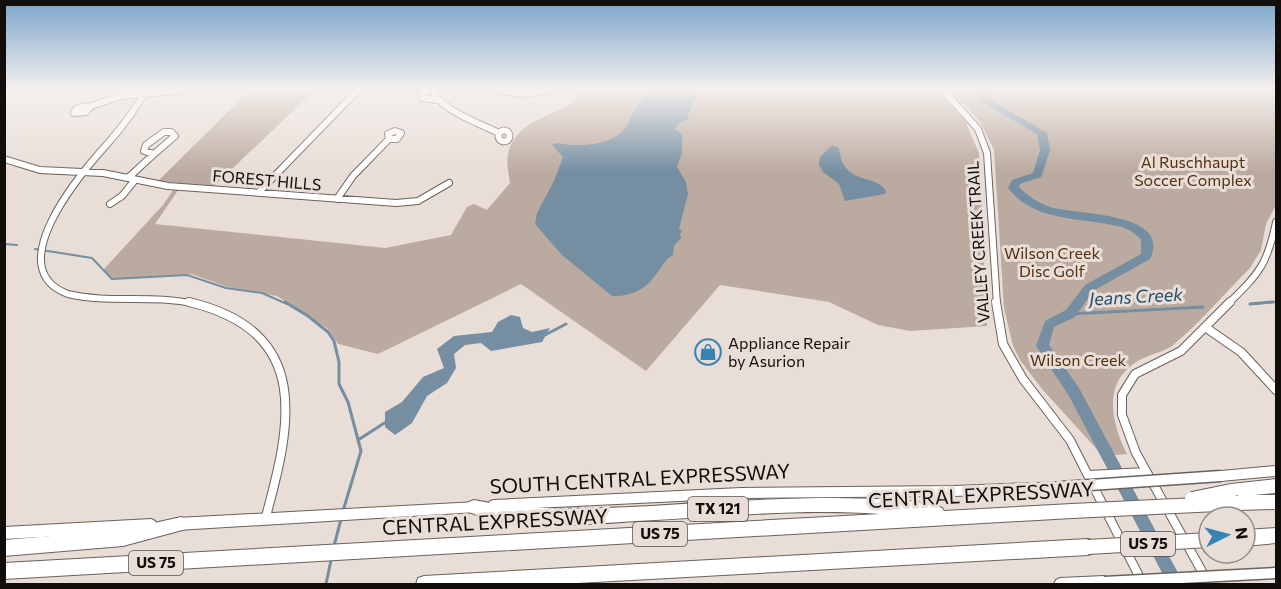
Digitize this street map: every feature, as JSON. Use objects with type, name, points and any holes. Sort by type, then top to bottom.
[{"type":"highway","points":[[1234,497],[1276,486]]},
{"type":"highway","name":"CENTRAL EXPRESSWAY","points":[[4,571],[1149,507],[1234,497],[1276,502]]},
{"type":"highway","name":"TX 121","points":[[474,507],[499,514],[601,516],[795,505],[862,506],[913,509],[962,517]]},
{"type":"highway","points":[[4,548],[123,538],[181,524]]},
{"type":"highway","points":[[1257,538],[1276,536]]},
{"type":"highway","name":"US 75","points":[[424,585],[1197,541]]},
{"type":"main road","name":"SOUTH CENTRAL EXPRESSWAY","points":[[4,533],[741,493],[954,491],[1061,487],[1276,471]]},
{"type":"main road","points":[[1060,585],[1276,573]]},
{"type":"street","points":[[51,202],[128,117]]},
{"type":"street","points":[[260,191],[331,117]]},
{"type":"street","points":[[466,117],[499,133]]},
{"type":"street","name":"VALLEY CREEK TRAIL","points":[[968,117],[978,129],[987,153],[996,300],[1003,344],[1023,379],[1064,430],[1144,585]]},
{"type":"street","points":[[110,204],[124,194],[131,179],[154,154],[173,138],[174,134],[168,132],[159,134],[143,148],[145,152],[154,154]]},
{"type":"street","points":[[337,199],[353,176],[389,139]]},
{"type":"street","name":"FOREST HILLS","points":[[4,159],[40,170],[80,171],[181,187],[409,203],[449,183]]},
{"type":"street","points":[[1209,585],[1145,472],[1122,415],[1121,403],[1125,386],[1140,370],[1181,351],[1264,266],[1276,222]]},
{"type":"street","points":[[38,280],[52,289],[80,297],[152,298],[202,305],[226,313],[254,330],[278,365],[287,404],[283,453],[265,520]]},
{"type":"street","points":[[1205,327],[1241,352],[1276,390]]},
{"type":"street","points":[[1089,476],[1145,472]]},
{"type":"green space","points":[[222,117],[286,117],[214,186],[158,181]]},
{"type":"green space","points":[[544,117],[962,117],[979,153],[987,326],[910,331],[878,325],[829,302],[720,285],[646,371],[521,284],[378,354],[338,344],[327,328],[277,296],[228,287],[191,274],[116,279],[108,276],[104,269],[163,205],[174,189],[179,189],[155,224],[385,248],[451,235],[467,207],[474,204],[487,210],[510,183],[508,154],[513,141],[531,124]]},
{"type":"green space","points":[[976,117],[1276,117],[1276,205],[1266,224],[1261,250],[1250,268],[1182,337],[1172,346],[1138,361],[1119,380],[1114,391],[1114,416],[1127,454],[1103,456],[1042,389],[1020,360],[1013,346],[1004,308],[994,150]]},
{"type":"water","points":[[631,117],[688,117],[689,119],[679,123],[675,129],[682,134],[682,153],[677,167],[686,182],[688,194],[679,229],[682,231],[681,238],[674,246],[673,255],[643,288],[632,293],[612,296],[562,255],[535,224],[537,213],[554,181],[563,157],[552,145],[556,143],[584,145],[603,142],[620,134]]},
{"type":"water","points":[[832,145],[839,148],[846,168],[852,174],[881,185],[886,191],[885,194],[845,201],[839,184],[823,172],[819,165],[820,157]]},
{"type":"water","points":[[511,315],[520,317],[523,328],[532,332],[550,328],[542,342],[491,351],[481,343],[465,345],[454,354],[456,368],[447,383],[427,396],[412,423],[395,435],[385,427],[385,412],[402,402],[423,377],[444,368],[437,349],[454,336],[492,332],[498,322]]},
{"type":"waterway","name":"Wilson Creek","points":[[1015,117],[1042,133],[1045,150],[1037,175],[1016,182],[1013,188],[1017,192],[1049,211],[1125,224],[1135,228],[1146,239],[1148,247],[1146,256],[1086,290],[1071,314],[1049,324],[1042,346],[1074,392],[1176,584]]},
{"type":"waterway","points":[[4,244],[17,245]]},
{"type":"waterway","points":[[35,249],[92,258],[112,279],[187,275],[226,288],[262,293],[287,304]]},
{"type":"waterway","points":[[285,302],[308,316],[328,332],[334,341],[339,362],[339,384],[348,402],[358,440]]},
{"type":"waterway","name":"Jeans Creek","points":[[1250,304],[1273,302]]},
{"type":"waterway","name":"Jeans Creek","points":[[1253,304],[1276,302]]},
{"type":"waterway","name":"Jeans Creek","points":[[1070,314],[1203,307]]},
{"type":"waterway","points":[[545,335],[566,324]]},
{"type":"waterway","points":[[358,440],[386,422]]},
{"type":"waterway","points":[[343,511],[361,451],[358,440]]},
{"type":"waterway","points":[[334,546],[341,519]]},
{"type":"waterway","points":[[326,584],[331,560]]},
{"type":"place","name":"Appliance Repair by Asurion","points":[[708,352]]},
{"type":"park label","name":"Al Ruschhaupt Soccer Complex","points":[[1193,171]]},
{"type":"park label","name":"Wilson Creek Disc Golf","points":[[1052,262]]}]
